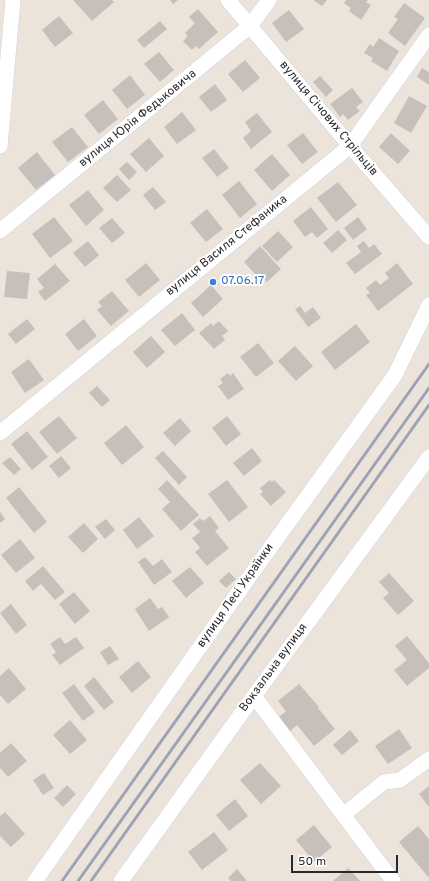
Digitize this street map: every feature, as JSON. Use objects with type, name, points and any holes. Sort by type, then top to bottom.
[{"type":"street","points":[[0,146],[14,0]]},
{"type":"street","name":"вулиця Січових Стрільців","points":[[228,0],[350,146],[429,237]]},
{"type":"street","name":"вулиця Юрія Федьковича","points":[[0,231],[250,26],[269,0]]},
{"type":"street","name":"вулиця Василя Стефаника","points":[[0,433],[350,146],[380,106],[429,35]]},
{"type":"street","name":"вулиця Лесі Українки","points":[[35,881],[252,573],[396,375],[429,305]]},
{"type":"street","name":"Вокзальна вулиця","points":[[122,881],[254,696],[429,457]]},
{"type":"street","points":[[254,696],[393,881]]},
{"type":"street","points":[[343,815],[384,782],[400,780],[429,759]]},
{"type":"building","points":[[73,0],[112,0],[114,2],[92,21]]},
{"type":"building","points":[[170,0],[178,0],[173,4]]},
{"type":"building","points":[[313,0],[327,0],[322,6]]},
{"type":"building","points":[[346,0],[368,0],[366,2],[371,5],[361,20],[349,11],[351,8],[344,3]]},
{"type":"building","points":[[404,3],[425,18],[405,46],[388,33],[398,19],[394,17]]},
{"type":"building","points":[[198,9],[218,32],[199,49],[196,46],[192,50],[183,41],[188,36],[185,33],[195,23],[189,17]]},
{"type":"building","points":[[289,10],[304,29],[286,42],[272,23]]},
{"type":"building","points":[[59,16],[73,33],[55,47],[42,30]]},
{"type":"building","points":[[160,21],[167,29],[144,48],[137,40]]},
{"type":"building","points":[[379,38],[399,51],[387,71],[371,61],[373,58],[364,53],[370,44],[373,47]]},
{"type":"building","points":[[159,52],[174,70],[160,82],[144,64]]},
{"type":"building","points":[[245,60],[260,78],[243,92],[228,74]]},
{"type":"building","points":[[422,68],[429,72],[429,85],[417,77]]},
{"type":"building","points":[[130,75],[145,95],[127,109],[112,90]]},
{"type":"building","points":[[320,76],[333,90],[326,97],[313,82]]},
{"type":"building","points":[[215,84],[227,100],[211,112],[199,97]]},
{"type":"building","points":[[352,88],[363,102],[356,107],[360,111],[348,120],[343,114],[340,117],[330,104]]},
{"type":"building","points":[[409,96],[427,106],[411,133],[394,123]]},
{"type":"building","points":[[103,100],[118,119],[99,134],[84,115]]},
{"type":"building","points":[[182,112],[196,130],[177,144],[164,127]]},
{"type":"building","points":[[257,113],[272,132],[251,149],[243,138],[251,131],[245,122]]},
{"type":"building","points":[[72,127],[88,147],[68,162],[52,142]]},
{"type":"building","points":[[303,133],[318,152],[302,164],[287,145]]},
{"type":"building","points":[[391,133],[410,151],[398,164],[379,147]]},
{"type":"building","points":[[149,138],[164,156],[146,172],[130,154]]},
{"type":"building","points":[[214,149],[229,168],[217,177],[202,158]]},
{"type":"building","points":[[37,152],[55,175],[36,190],[18,168]]},
{"type":"building","points":[[272,154],[290,175],[272,191],[254,170]]},
{"type":"building","points":[[127,162],[137,172],[129,180],[119,169]]},
{"type":"building","points":[[117,175],[131,190],[117,202],[103,188]]},
{"type":"building","points":[[239,181],[257,204],[240,218],[222,195]]},
{"type":"building","points":[[338,182],[357,205],[336,222],[317,198]]},
{"type":"building","points":[[153,187],[166,202],[155,210],[143,195]]},
{"type":"building","points":[[88,190],[104,210],[86,226],[69,205]]},
{"type":"building","points":[[311,207],[328,229],[317,238],[312,232],[305,237],[293,221]]},
{"type":"building","points":[[207,209],[223,229],[206,242],[190,223]]},
{"type":"building","points":[[54,217],[73,241],[50,258],[32,234]]},
{"type":"building","points":[[358,217],[367,229],[353,240],[344,228]]},
{"type":"building","points":[[112,218],[125,233],[112,243],[99,228]]},
{"type":"building","points":[[338,230],[347,240],[332,253],[323,243]]},
{"type":"building","points":[[278,231],[293,247],[277,262],[262,246]]},
{"type":"building","points":[[88,241],[99,255],[85,267],[73,253]]},
{"type":"building","points":[[364,241],[369,248],[374,244],[382,254],[355,274],[346,263],[361,252],[357,246]]},
{"type":"building","points":[[260,246],[281,269],[267,282],[260,274],[258,277],[244,262]]},
{"type":"building","points":[[146,263],[160,280],[139,297],[125,280]]},
{"type":"building","points":[[397,263],[413,284],[378,311],[366,295],[370,293],[366,288],[376,280],[380,285],[389,278],[385,273]]},
{"type":"building","points":[[55,264],[70,281],[45,301],[38,292],[44,288],[37,279]]},
{"type":"building","points":[[7,271],[30,273],[27,299],[4,297]]},
{"type":"building","points":[[211,285],[223,299],[203,317],[191,303]]},
{"type":"building","points":[[112,291],[129,311],[111,326],[97,310],[102,306],[98,302]]},
{"type":"building","points":[[300,306],[305,313],[313,307],[321,318],[308,327],[295,309]]},
{"type":"building","points":[[182,313],[195,330],[175,346],[161,330]]},
{"type":"building","points":[[27,319],[35,329],[16,344],[8,334]]},
{"type":"building","points":[[84,319],[97,336],[78,351],[65,334]]},
{"type":"building","points":[[219,321],[228,331],[222,336],[225,340],[214,349],[199,333],[211,323],[213,326]]},
{"type":"building","points":[[356,324],[370,342],[335,370],[321,352]]},
{"type":"building","points":[[151,336],[165,352],[147,368],[133,352]]},
{"type":"building","points":[[258,343],[274,363],[256,377],[240,357]]},
{"type":"building","points":[[295,346],[313,366],[296,381],[278,361]]},
{"type":"building","points":[[29,359],[44,380],[25,393],[11,372]]},
{"type":"building","points":[[228,373],[230,376],[233,373],[244,389],[228,400],[218,386],[223,383],[220,379]]},
{"type":"building","points":[[97,386],[110,400],[102,407],[89,393]]},
{"type":"building","points":[[59,416],[77,438],[57,454],[39,432]]},
{"type":"building","points":[[227,416],[241,434],[226,446],[212,428]]},
{"type":"building","points":[[180,418],[191,431],[175,446],[163,433]]},
{"type":"building","points":[[126,425],[144,447],[122,465],[104,443]]},
{"type":"building","points":[[27,431],[48,457],[32,470],[11,444]]},
{"type":"building","points":[[252,448],[262,461],[244,476],[233,463]]},
{"type":"building","points":[[163,451],[187,477],[179,485],[155,458]]},
{"type":"building","points":[[61,456],[71,468],[59,478],[49,466]]},
{"type":"building","points":[[10,457],[21,469],[14,475],[2,463]]},
{"type":"building","points":[[167,480],[199,515],[181,531],[162,509],[170,502],[158,489]]},
{"type":"building","points":[[227,480],[248,507],[229,522],[208,494]]},
{"type":"building","points":[[270,480],[272,482],[274,480],[286,492],[271,506],[260,494],[263,492],[260,488]]},
{"type":"building","points":[[19,487],[47,522],[34,533],[6,498]]},
{"type":"building","points":[[0,512],[5,519],[0,523]]},
{"type":"building","points":[[210,516],[219,528],[215,531],[229,548],[207,566],[195,552],[200,548],[192,538],[200,532],[193,524],[200,518],[203,521]]},
{"type":"building","points":[[139,517],[154,536],[137,549],[123,530]]},
{"type":"building","points":[[106,519],[115,530],[105,539],[95,527]]},
{"type":"building","points":[[84,523],[98,539],[83,553],[68,537]]},
{"type":"building","points":[[20,539],[35,558],[16,573],[1,555]]},
{"type":"building","points":[[145,557],[153,566],[162,559],[172,572],[154,585],[138,562]]},
{"type":"building","points":[[43,566],[65,592],[55,600],[41,584],[33,591],[25,581]]},
{"type":"building","points":[[190,567],[204,583],[186,598],[172,581]]},
{"type":"building","points":[[229,572],[236,579],[226,588],[219,581]]},
{"type":"building","points":[[389,573],[414,601],[398,615],[383,598],[389,593],[379,582]]},
{"type":"building","points":[[74,592],[90,611],[75,624],[59,604]]},
{"type":"building","points":[[150,598],[158,609],[162,607],[169,617],[149,631],[135,609]]},
{"type":"building","points":[[11,604],[27,625],[16,634],[0,613]]},
{"type":"building","points":[[407,636],[429,663],[429,668],[407,686],[394,670],[407,660],[395,646]]},
{"type":"building","points":[[60,637],[65,644],[76,637],[84,648],[60,665],[52,655],[56,652],[50,644]]},
{"type":"building","points":[[110,646],[119,659],[108,665],[100,652]]},
{"type":"building","points":[[138,661],[151,677],[132,693],[119,677]]},
{"type":"building","points":[[9,668],[26,689],[8,704],[0,695],[0,676]]},
{"type":"building","points":[[94,677],[114,702],[104,710],[84,686]]},
{"type":"building","points":[[74,684],[95,712],[83,721],[62,693]]},
{"type":"building","points":[[299,684],[319,707],[304,719],[318,708],[335,729],[314,746],[297,725],[288,733],[277,719],[286,711],[278,701]]},
{"type":"building","points":[[70,720],[87,740],[70,754],[53,735]]},
{"type":"building","points":[[399,729],[412,748],[388,764],[375,746]]},
{"type":"building","points":[[350,730],[359,741],[342,755],[333,745]]},
{"type":"building","points":[[11,743],[27,761],[8,777],[0,768],[0,753]]},
{"type":"building","points":[[260,763],[281,786],[261,804],[240,780]]},
{"type":"building","points":[[44,773],[54,788],[43,795],[33,780]]},
{"type":"building","points":[[67,785],[76,794],[63,807],[54,798]]},
{"type":"building","points":[[429,786],[429,807],[419,794]]},
{"type":"building","points":[[235,799],[248,816],[229,831],[216,815]]},
{"type":"building","points":[[5,812],[25,834],[11,847],[0,836],[0,816]]},
{"type":"building","points":[[314,825],[332,847],[314,862],[296,840]]},
{"type":"building","points":[[418,826],[429,839],[429,878],[399,842]]},
{"type":"building","points":[[214,832],[228,850],[202,870],[188,852]]},
{"type":"building","points":[[348,868],[360,881],[333,881]]},
{"type":"building","points":[[237,869],[247,881],[231,881],[228,878]]},
{"type":"railway","points":[[62,881],[429,364]]},
{"type":"railway","points":[[78,881],[429,388]]},
{"type":"railway","points":[[91,881],[429,405]]},
{"type":"place","name":"07.06.17","points":[[213,282]]}]
